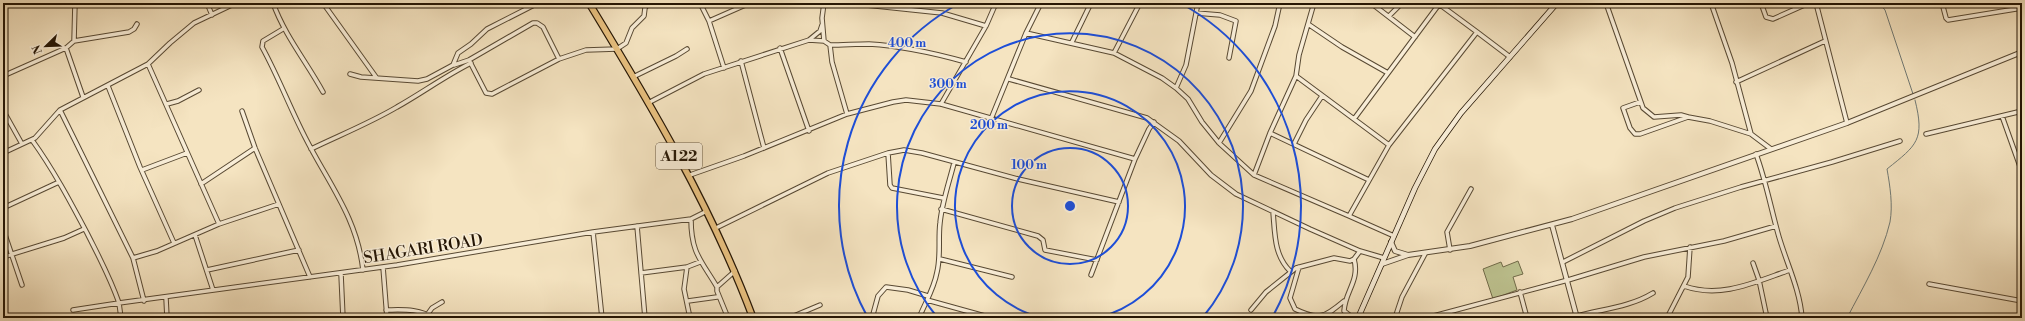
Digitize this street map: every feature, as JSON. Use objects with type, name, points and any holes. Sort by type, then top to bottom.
[{"type":"highway","name":"A122","points":[[589,3],[690,176],[716,228],[735,271],[753,318]]},
{"type":"main road","points":[[1358,318],[1419,178],[1435,149],[1461,112],[1557,3]]},
{"type":"street","points":[[74,41],[75,3]]},
{"type":"street","points":[[207,3],[212,15]]},
{"type":"street","points":[[3,153],[32,140],[40,134],[60,110],[148,64],[194,23],[236,3]]},
{"type":"street","points":[[273,3],[283,29],[323,92]]},
{"type":"street","points":[[323,3],[376,77]]},
{"type":"street","points":[[453,65],[458,53],[487,29],[538,3]]},
{"type":"street","points":[[470,61],[486,93],[489,95],[559,59],[586,50],[617,49],[626,43],[632,28],[644,16],[645,8],[649,3]]},
{"type":"street","points":[[700,3],[709,21],[724,68]]},
{"type":"street","points":[[709,21],[750,3]]},
{"type":"street","points":[[824,3],[822,14],[824,41]]},
{"type":"street","points":[[846,3],[885,5],[951,15],[986,26]]},
{"type":"street","points":[[901,8],[903,3]]},
{"type":"street","points":[[941,104],[986,26],[996,3]]},
{"type":"street","points":[[991,119],[1009,78],[1026,32],[1041,3]]},
{"type":"street","points":[[1072,42],[1091,3]]},
{"type":"street","points":[[1114,53],[1140,3]]},
{"type":"street","points":[[1176,88],[1186,65],[1198,3]]},
{"type":"street","points":[[1219,142],[1251,91],[1275,26],[1280,3]]},
{"type":"street","points":[[1254,175],[1270,133],[1296,76],[1299,55],[1314,3]]},
{"type":"street","points":[[1370,3],[1415,37]]},
{"type":"street","points":[[1388,16],[1402,3]]},
{"type":"street","points":[[1354,119],[1440,3],[1510,57]]},
{"type":"street","points":[[1606,3],[1640,102],[1647,114],[1654,117],[1681,115],[1710,121],[1752,134],[1771,149]]},
{"type":"street","points":[[1711,3],[1752,134]]},
{"type":"street","points":[[1761,3],[1766,16],[1773,19],[1809,3]]},
{"type":"street","points":[[1816,3],[1847,123]]},
{"type":"street","points":[[1942,4],[1948,20],[2022,8]]},
{"type":"street","points":[[1196,13],[1220,15],[1236,21],[1229,58]]},
{"type":"street","points":[[311,149],[419,95],[445,76],[527,26],[537,23],[542,27],[559,59]]},
{"type":"street","points":[[3,76],[66,48],[74,41],[129,32],[134,29],[137,24]]},
{"type":"street","points":[[808,40],[820,31],[822,24]]},
{"type":"street","points":[[1308,24],[1342,47],[1388,73]]},
{"type":"street","points":[[283,29],[263,41],[262,47],[311,149],[329,178],[351,220],[360,249],[363,270]]},
{"type":"street","points":[[1026,32],[1114,53],[1176,88],[1192,104],[1202,122],[1219,142],[1254,175],[1394,236]]},
{"type":"street","points":[[1349,216],[1389,145],[1438,80],[1477,32]]},
{"type":"street","points":[[648,103],[696,77],[808,40],[824,41],[830,46],[869,44],[899,47],[932,52],[966,62]]},
{"type":"street","points":[[1736,82],[1825,41]]},
{"type":"street","points":[[830,46],[832,62],[847,114]]},
{"type":"street","points":[[66,48],[83,97]]},
{"type":"street","points":[[780,48],[809,131]]},
{"type":"street","points":[[633,77],[687,49]]},
{"type":"street","points":[[1382,264],[1408,255],[1450,250],[1552,225],[1669,186],[1847,123],[2022,52]]},
{"type":"street","points":[[350,74],[422,81],[453,65],[470,61]]},
{"type":"street","points":[[741,61],[764,148]]},
{"type":"street","points":[[148,64],[219,224]]},
{"type":"street","points":[[1296,76],[1389,145]]},
{"type":"street","points":[[1009,78],[1147,118],[1179,141],[1222,185],[1273,212],[1360,251],[1384,258]]},
{"type":"street","points":[[108,86],[142,170],[174,243]]},
{"type":"street","points":[[166,104],[178,101],[199,90]]},
{"type":"street","points":[[1294,144],[1306,120],[1322,96]]},
{"type":"street","points":[[690,176],[809,131],[847,114],[906,100],[941,104],[1135,159]]},
{"type":"street","points":[[1640,102],[1623,108],[1630,128],[1635,134],[1647,132],[1688,117]]},
{"type":"street","points":[[3,110],[22,144]]},
{"type":"street","points":[[60,110],[133,258],[144,301]]},
{"type":"street","points":[[1926,134],[2022,110]]},
{"type":"street","points":[[242,111],[255,148],[310,277]]},
{"type":"street","points":[[2002,116],[2022,172]]},
{"type":"street","points":[[1091,275],[1120,202],[1135,159],[1148,129],[1154,122]]},
{"type":"street","points":[[1270,133],[1369,180]]},
{"type":"street","points":[[32,140],[59,182],[108,273],[119,303],[121,318]]},
{"type":"street","points":[[1563,262],[1644,221],[1675,208],[1900,141]]},
{"type":"street","points":[[201,184],[255,148]]},
{"type":"street","points":[[716,228],[828,173],[888,153],[912,150],[954,163],[1120,202]]},
{"type":"street","points":[[142,170],[187,153]]},
{"type":"street","points":[[888,153],[890,184],[892,188],[943,198]]},
{"type":"street","points":[[1756,154],[1766,180],[1776,226],[1798,297],[1802,318]]},
{"type":"street","points":[[918,318],[935,281],[940,259],[938,250],[943,198],[954,163]]},
{"type":"street","points":[[3,208],[19,202],[59,182]]},
{"type":"street","points":[[1450,250],[1447,232],[1471,190]]},
{"type":"street","points":[[133,258],[195,235],[219,224],[279,204]]},
{"type":"street","points":[[942,209],[1038,236],[1043,240],[1045,250],[1097,260]]},
{"type":"street","name":"SHAGARI ROAD","points":[[73,310],[341,274],[594,232],[691,219],[707,211]]},
{"type":"street","points":[[1273,212],[1277,251],[1282,262],[1290,271]]},
{"type":"street","points":[[691,219],[693,244],[700,262],[717,287],[717,297],[728,318]]},
{"type":"street","points":[[1552,225],[1577,317],[1634,303],[1653,293]]},
{"type":"street","points":[[637,226],[645,318]]},
{"type":"street","points":[[1426,318],[1568,280],[1644,257],[1724,241],[1776,226]]},
{"type":"street","points":[[3,229],[22,285]]},
{"type":"street","points":[[3,257],[64,238],[84,229]]},
{"type":"street","points":[[594,232],[602,318]]},
{"type":"street","points":[[195,235],[213,290]]},
{"type":"street","points":[[1391,242],[1395,251],[1408,255]]},
{"type":"street","points":[[1667,318],[1684,286],[1689,270],[1690,247]]},
{"type":"street","points":[[207,270],[298,250]]},
{"type":"street","points":[[1251,310],[1266,292],[1290,271],[1299,267],[1334,258],[1346,261],[1354,259],[1360,251]]},
{"type":"street","points":[[1395,318],[1402,297],[1424,254]]},
{"type":"street","points":[[940,259],[1012,277]]},
{"type":"street","points":[[1353,318],[1344,311],[1344,301],[1355,278],[1356,268],[1354,259]]},
{"type":"street","points":[[640,273],[687,267],[700,262]]},
{"type":"street","points":[[1753,263],[1759,280],[1767,318]]},
{"type":"street","points":[[383,267],[387,318]]},
{"type":"street","points":[[687,267],[684,289],[688,301],[690,318]]},
{"type":"street","points":[[1299,267],[1290,298],[1295,309],[1314,317],[1322,317],[1344,301]]},
{"type":"street","points":[[1684,286],[1709,292],[1738,288],[1790,270]]},
{"type":"street","points":[[717,287],[735,271]]},
{"type":"street","points":[[341,274],[343,318]]},
{"type":"street","points":[[1929,284],[2022,301]]},
{"type":"street","points":[[872,318],[878,296],[886,287],[908,290],[928,298],[992,318]]},
{"type":"street","points":[[1520,292],[1527,318]]},
{"type":"street","points":[[688,301],[717,297]]},
{"type":"street","points":[[166,298],[167,318]]},
{"type":"street","points":[[427,314],[432,308],[442,302]]},
{"type":"street","points":[[789,318],[820,305]]},
{"type":"street","points":[[386,310],[427,314],[431,318]]},
{"type":"green space","points":[[1518,261],[1523,274],[1513,277],[1517,290],[1493,299],[1483,269],[1501,262],[1503,267]]},
{"type":"waterway","points":[[1879,3],[1885,10],[1913,94]]},
{"type":"waterway","points":[[1847,318],[1866,283],[1887,235],[1891,216],[1890,189],[1887,169],[1905,154],[1916,140],[1919,124],[1915,100]]}]
